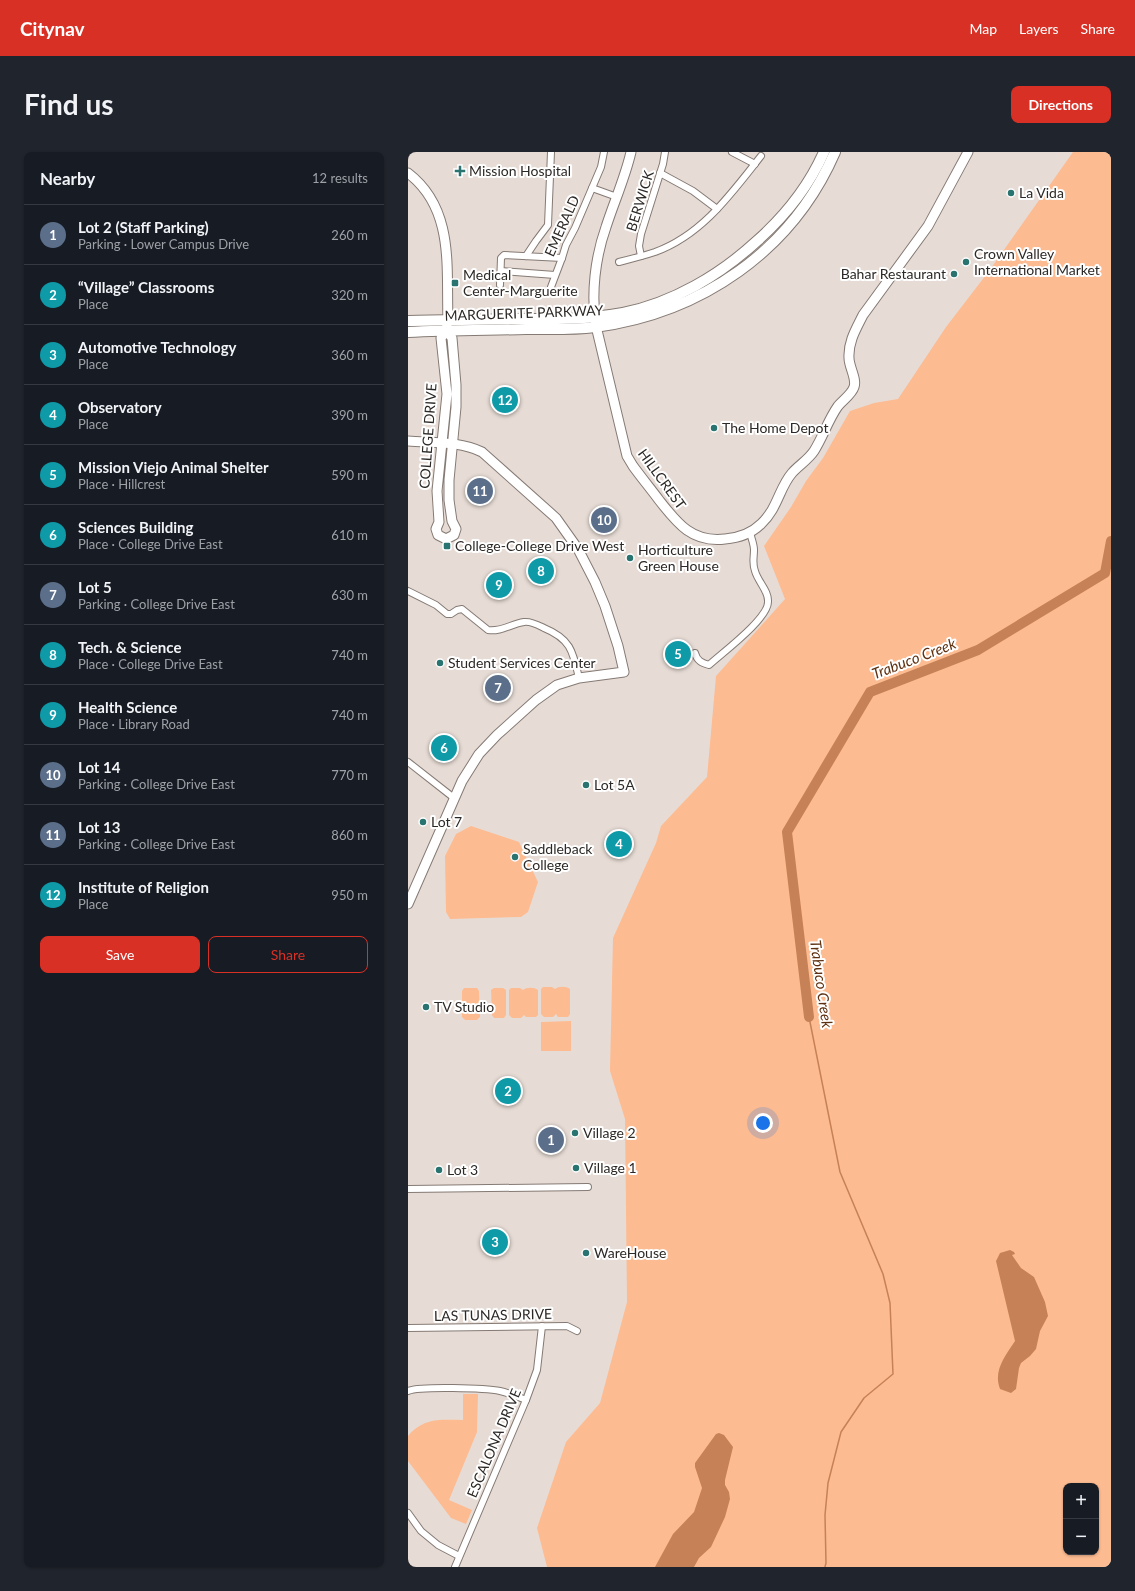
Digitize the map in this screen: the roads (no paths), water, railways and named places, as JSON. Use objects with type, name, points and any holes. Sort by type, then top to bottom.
[{"type":"main road","name":"MARGUERITE PARKWAY","points":[[595,322],[671,298],[717,273],[773,227],[801,194],[818,166],[824,152]]},
{"type":"main road","name":"MARGUERITE PARKWAY","points":[[408,332],[447,325],[561,319],[595,322],[629,321],[675,307],[693,299],[722,282],[750,262],[782,234],[810,199],[828,169],[835,152]]},
{"type":"main road","name":"MARGUERITE PARKWAY","points":[[408,321],[447,325]]},
{"type":"street","points":[[526,256],[548,225],[551,152]]},
{"type":"street","name":"EMERALD","points":[[551,287],[566,245],[575,228],[601,167],[604,152]]},
{"type":"street","name":"HILLCREST","points":[[631,152],[626,174],[605,228],[599,251],[594,295],[595,322],[627,456],[633,466],[680,526],[690,532],[710,539],[722,540],[734,538],[750,532],[760,525],[771,514],[785,484],[792,473],[814,451],[838,407],[854,387],[849,358],[850,345],[854,331],[864,314],[928,226],[968,152]]},
{"type":"street","name":"BERWICK","points":[[641,256],[639,246],[641,234],[663,164],[665,152]]},
{"type":"street","points":[[732,152],[755,164]]},
{"type":"street","points":[[619,262],[655,252],[679,241],[704,222],[717,209],[735,190],[761,156]]},
{"type":"street","points":[[408,173],[424,187],[430,196],[443,227],[446,244],[447,325]]},
{"type":"street","points":[[660,174],[692,191],[717,209]]},
{"type":"street","points":[[592,188],[617,197]]},
{"type":"street","points":[[500,285],[501,258],[504,255],[562,258]]},
{"type":"street","points":[[501,271],[555,275]]},
{"type":"street","name":"COLLEGE DRIVE","points":[[447,325],[452,338],[456,385],[456,408],[449,480],[450,510],[452,521],[456,526],[456,532],[452,537],[446,539],[440,537],[436,529],[439,522],[437,491],[447,394],[441,338],[447,325]]},
{"type":"street","points":[[408,441],[472,447],[482,452],[556,518],[585,560],[596,582],[618,646],[624,672],[579,678],[564,682],[550,689],[497,735],[479,754],[470,767],[454,798],[408,904]]},
{"type":"street","points":[[439,522],[446,519],[452,521]]},
{"type":"street","points":[[695,653],[696,657],[702,663],[709,665],[759,620],[766,609],[768,603],[766,594],[754,572],[754,548],[750,532]]},
{"type":"street","points":[[408,591],[436,605],[447,614],[451,614],[457,610],[462,610],[488,630],[497,630],[527,622],[552,631],[559,635],[569,646],[574,656],[579,678]]},
{"type":"street","points":[[408,762],[454,798]]},
{"type":"street","points":[[408,1189],[588,1188]]},
{"type":"street","name":"ESCALONA DRIVE","points":[[455,1567],[526,1400],[537,1370],[542,1326]]},
{"type":"street","name":"LAS TUNAS DRIVE","points":[[408,1328],[567,1326],[577,1331]]},
{"type":"street","points":[[408,1391],[418,1389],[479,1388],[500,1391],[526,1400]]},
{"type":"street","points":[[408,1513],[421,1531],[438,1546],[459,1556]]},
{"type":"waterway","name":"Trabuco Creek","points":[[809,1017],[787,832],[870,692],[978,650],[1105,573],[1111,541]]},
{"type":"waterway","name":"Trabuco Creek","points":[[809,1017],[840,1172],[883,1274],[890,1303],[893,1374],[864,1398],[841,1432],[828,1483],[825,1515],[825,1567]]},
{"type":"place","name":"Mission Hospital","points":[[460,171]]},
{"type":"place","name":"La Vida","points":[[1011,193]]},
{"type":"place","name":"Crown Valley International Market","points":[[966,262]]},
{"type":"place","name":"Bahar Restaurant","points":[[954,274]]},
{"type":"place","name":"Medical Center-Marguerite","points":[[455,283]]},
{"type":"place","name":"Institute of Religion","points":[[505,400]]},
{"type":"place","name":"The Home Depot","points":[[714,428]]},
{"type":"place","name":"Lot 13","points":[[480,491]]},
{"type":"place","name":"Lot 14","points":[[604,520]]},
{"type":"place","name":"College-College Drive West","points":[[447,546]]},
{"type":"place","name":"Horticulture Green House","points":[[630,558]]},
{"type":"place","name":"Tech. & Science","points":[[541,571]]},
{"type":"place","name":"Health Science","points":[[499,585]]},
{"type":"place","name":"Mission Viejo Animal Shelter","points":[[678,654]]},
{"type":"place","name":"Student Services Center","points":[[440,663]]},
{"type":"place","name":"Lot 5","points":[[498,688]]},
{"type":"place","name":"Sciences Building","points":[[444,748]]},
{"type":"place","name":"Lot 5A","points":[[586,785]]},
{"type":"place","name":"Lot 7","points":[[423,822]]},
{"type":"place","name":"Observatory","points":[[619,844]]},
{"type":"place","name":"Saddleback College","points":[[515,857]]},
{"type":"place","name":"TV Studio","points":[[426,1007]]},
{"type":"place","name":"“Village” Classrooms","points":[[508,1091]]},
{"type":"place","name":"Village 2","points":[[575,1133]]},
{"type":"place","name":"Lot 2 (Staff Parking)","points":[[551,1140]]},
{"type":"place","name":"Village 1","points":[[576,1168]]},
{"type":"place","name":"Lot 3","points":[[439,1170]]},
{"type":"place","name":"Automotive Technology","points":[[495,1242]]},
{"type":"place","name":"WareHouse","points":[[586,1253]]}]
